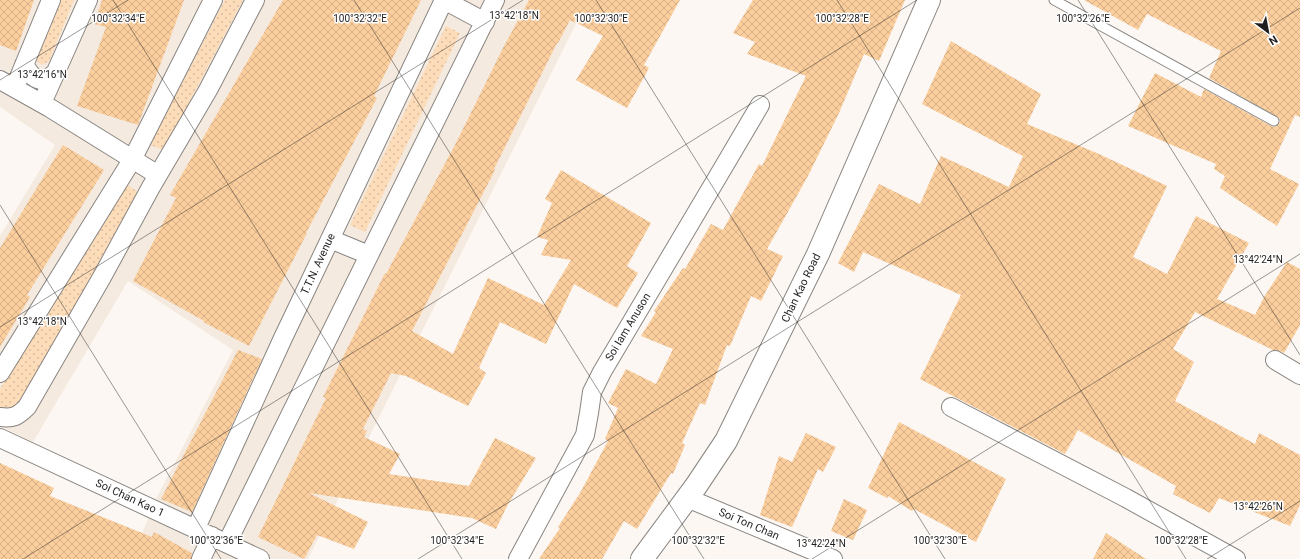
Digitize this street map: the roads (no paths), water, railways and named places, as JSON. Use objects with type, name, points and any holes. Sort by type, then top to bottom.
[{"type":"street","points":[[51,0],[24,65],[8,83],[158,175]]},
{"type":"street","points":[[42,103],[88,0]]},
{"type":"street","points":[[0,372],[132,160],[213,0]]},
{"type":"street","points":[[0,416],[10,418],[20,415],[27,407],[102,277],[158,175],[208,90],[255,0]]},
{"type":"street","name":"T.T.N. Avenue","points":[[201,559],[211,536],[283,338],[444,0],[484,22]]},
{"type":"street","name":"T.T.N. Avenue","points":[[211,536],[369,255],[495,0]]},
{"type":"street","name":"Chan Kao Road","points":[[642,559],[687,498],[726,441],[814,261],[929,0]]},
{"type":"street","points":[[24,65],[36,80],[45,81],[55,73]]},
{"type":"street","name":"Soi Iam Anuson","points":[[518,559],[585,435],[592,392],[602,372],[760,104]]},
{"type":"street","points":[[330,239],[369,255]]},
{"type":"street","points":[[1275,360],[1300,375]]},
{"type":"street","points":[[951,407],[1126,498],[1236,559]]},
{"type":"street","name":"Soi Chan Kao 1","points":[[0,438],[260,559]]},
{"type":"street","name":"Soi Ton Chan","points":[[687,498],[833,559]]},
{"type":"lane","points":[[1054,0],[1274,121]]}]
